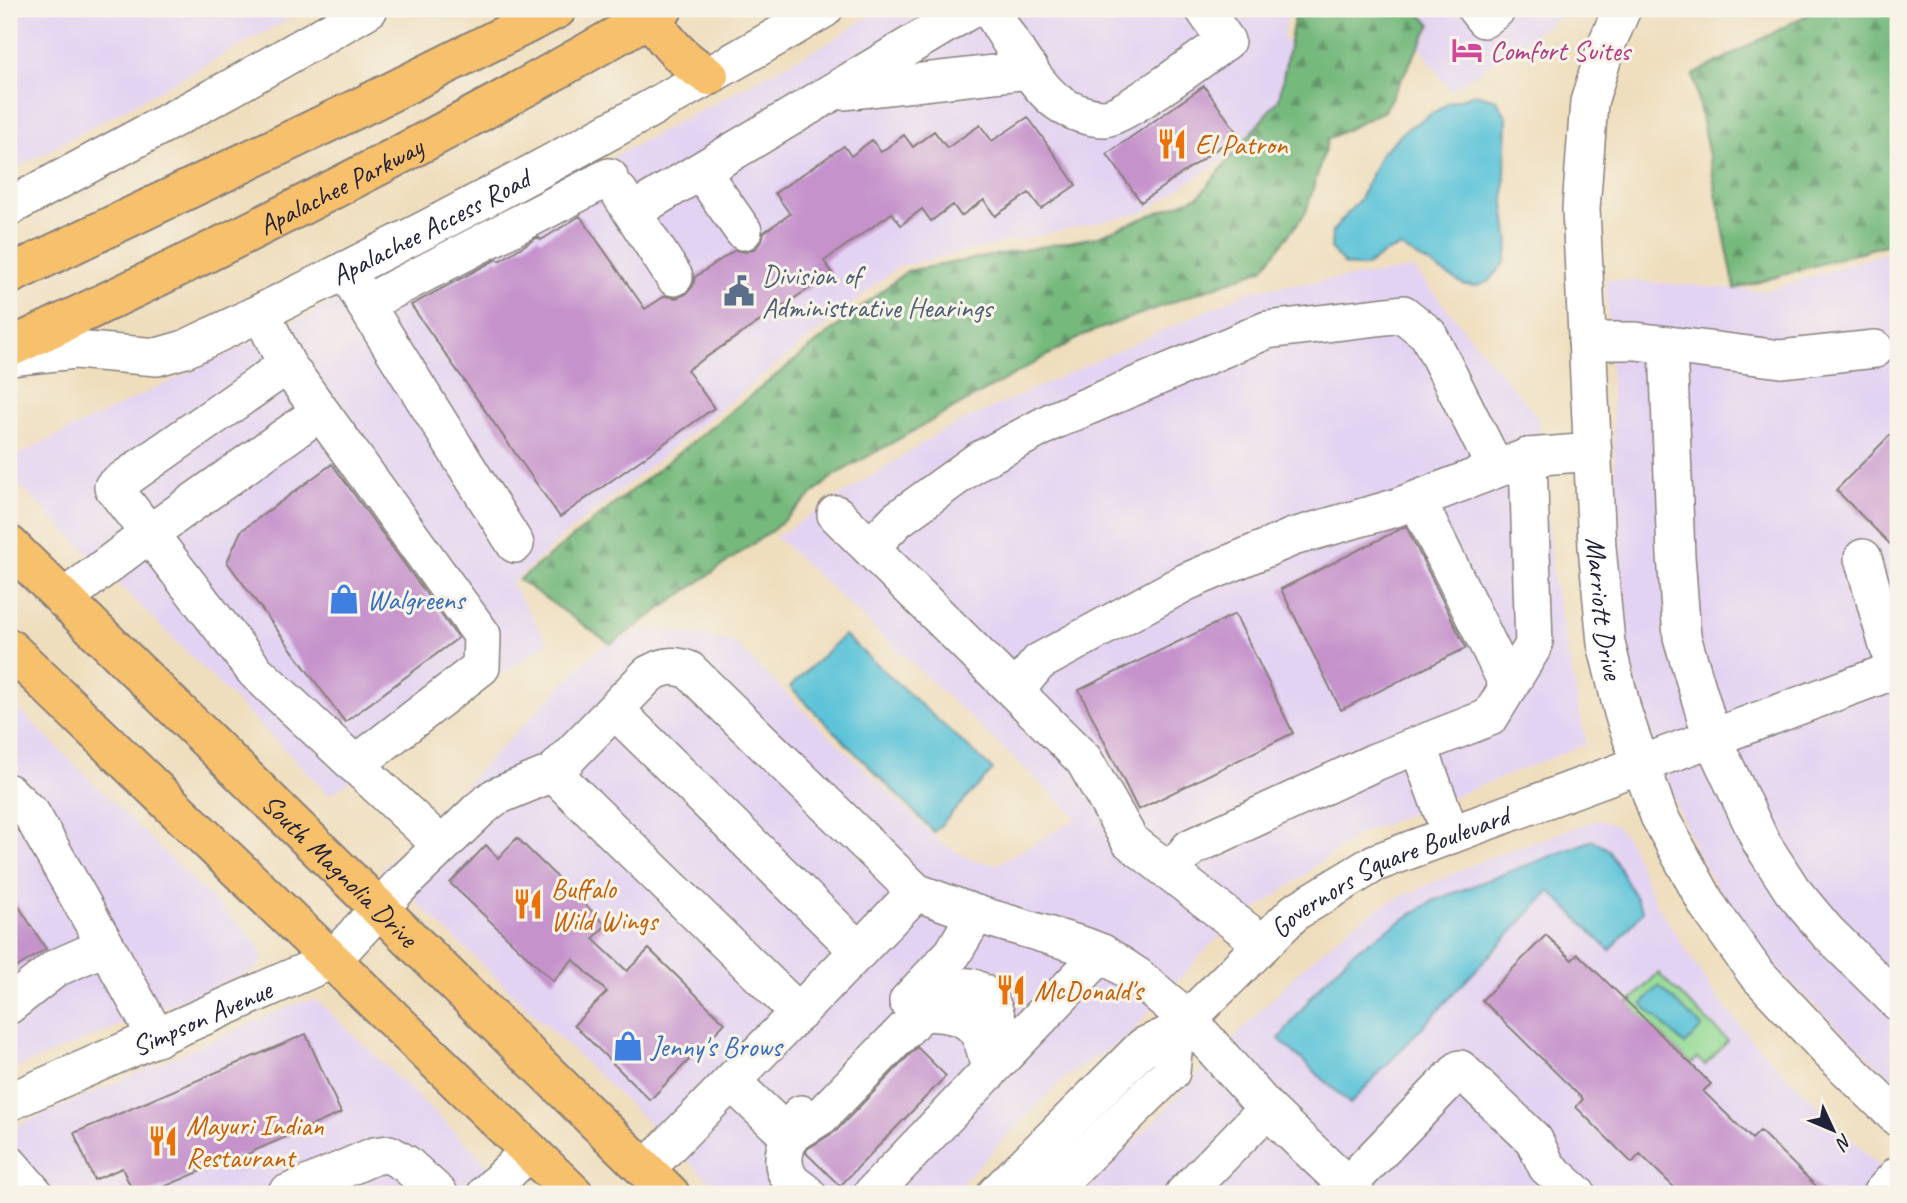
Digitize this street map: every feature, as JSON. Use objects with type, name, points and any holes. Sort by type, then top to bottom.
[{"type":"main road","points":[[9,275],[373,101],[557,9]]},
{"type":"main road","points":[[654,11],[673,47],[691,65],[709,76]]},
{"type":"main road","name":"Apalachee Parkway","points":[[9,348],[158,277],[384,163],[654,11]]},
{"type":"main road","name":"South Magnolia Drive","points":[[9,545],[658,1182]]},
{"type":"main road","points":[[9,648],[574,1194]]},
{"type":"street","name":"Apalachee Access Road","points":[[9,358],[75,350],[157,356],[185,349],[346,270],[589,142],[824,9]]},
{"type":"street","points":[[632,212],[971,9]]},
{"type":"street","points":[[990,9],[1030,70],[1059,104],[1085,115],[1107,118],[1131,106],[1226,41],[1203,9]]},
{"type":"street","points":[[1476,9],[1484,19],[1497,9]]},
{"type":"street","name":"Marriott Drive","points":[[1622,9],[1608,41],[1589,102],[1581,209],[1597,547],[1606,643],[1623,713],[1659,817],[1708,906],[1755,972],[1832,1054],[1898,1118]]},
{"type":"street","points":[[9,207],[231,88],[361,11]]},
{"type":"street","points":[[831,92],[1030,70]]},
{"type":"street","points":[[589,142],[674,277]]},
{"type":"street","points":[[701,171],[743,231]]},
{"type":"street","points":[[365,304],[609,177]]},
{"type":"street","points":[[346,270],[515,544]]},
{"type":"street","points":[[261,313],[287,365],[482,635],[481,667],[355,765]]},
{"type":"street","points":[[870,547],[898,519],[978,461],[1054,421],[1267,330],[1403,314],[1428,334],[1512,463],[1534,645],[1490,717],[1375,762],[1190,848],[1170,872]]},
{"type":"street","points":[[1587,341],[1636,341],[1781,359],[1875,349]]},
{"type":"street","points":[[1668,345],[1676,556],[1682,637],[1712,738],[1761,842],[1792,890],[1826,932],[1898,1002]]},
{"type":"street","points":[[287,365],[113,487],[254,671],[441,845]]},
{"type":"street","points":[[63,599],[149,533],[320,412]]},
{"type":"street","points":[[1015,691],[1039,662],[1186,582],[1293,537],[1417,500],[1512,463],[1593,452]]},
{"type":"street","points":[[1417,500],[1509,687]]},
{"type":"street","points":[[836,514],[1084,760],[1129,841],[1263,943]]},
{"type":"street","points":[[1863,558],[1888,646],[1898,668]]},
{"type":"street","points":[[799,1013],[553,773],[649,674],[664,666],[689,670],[916,892],[976,914],[1102,953],[1138,976],[1181,1025],[1352,1190],[1460,1069],[1534,1140],[1547,1167],[1577,1194]]},
{"type":"street","name":"Governors Square Boulevard","points":[[996,1194],[1144,1046],[1181,1025],[1294,912],[1375,863],[1898,668]]},
{"type":"street","points":[[615,710],[859,951]]},
{"type":"street","points":[[1418,745],[1451,835]]},
{"type":"street","name":"Simpson Avenue","points":[[9,1102],[332,960],[441,845],[495,797],[553,773]]},
{"type":"street","points":[[9,793],[32,816],[157,1038]]},
{"type":"street","points":[[658,1182],[732,1082],[916,892]]},
{"type":"street","points":[[807,1194],[790,1179],[783,1163],[789,1136],[807,1105],[944,964],[976,914]]},
{"type":"street","points":[[9,1005],[56,968],[106,947]]},
{"type":"street","points":[[872,1194],[1102,953]]},
{"type":"street","points":[[944,964],[972,972],[998,987],[1014,1015],[1017,1044]]},
{"type":"street","points":[[789,1136],[821,1116],[943,993],[960,987],[973,988],[985,995],[997,1016],[999,1046],[989,1072]]},
{"type":"street","points":[[1047,1194],[1171,1072],[1181,1025]]},
{"type":"street","points":[[732,1082],[789,1136]]},
{"type":"street","points":[[1184,1194],[1266,1109]]},
{"type":"street","points":[[1534,1140],[1564,1150],[1590,1175],[1599,1194]]},
{"type":"street","points":[[486,1194],[528,1151]]},
{"type":"street","points":[[286,1194],[374,1156],[389,1154],[406,1164],[439,1194]]},
{"type":"street","points":[[9,1164],[35,1194]]},
{"type":"street","points":[[1881,1194],[1898,1175]]},
{"type":"street","points":[[44,1194],[51,1190],[65,1194]]},
{"type":"shaded area","points":[[9,9],[307,9],[9,172]]},
{"type":"shaded area","points":[[880,9],[1290,9],[1283,35],[1318,97],[1144,212],[899,266],[562,537],[511,584],[548,642],[330,795],[9,475],[9,459],[386,278],[833,40]]},
{"type":"shaded area","name":"Comfort Suites","points":[[1395,9],[1571,9],[1450,91]]},
{"type":"shaded area","points":[[1898,249],[1898,1084],[1793,985],[1733,917],[1698,854],[1670,790],[1648,729],[1623,630],[1606,279],[1766,291]]},
{"type":"shaded area","points":[[1414,269],[1538,418],[1553,576],[1586,744],[1359,834],[1213,942],[1126,1038],[1065,1077],[951,1194],[723,1194],[382,869],[599,648],[649,628],[732,641],[941,843],[972,860],[998,864],[1078,818],[776,537],[943,430],[1252,290]]},
{"type":"shaded area","points":[[9,700],[257,943],[263,958],[257,969],[9,1071]]},
{"type":"shaded area","points":[[1596,820],[1617,826],[1628,840],[1656,903],[1716,996],[1756,1045],[1898,1184],[1898,1194],[1083,1194],[1299,971],[1351,926],[1387,903],[1486,859]]},
{"type":"shaded area","points":[[317,1000],[519,1194],[9,1194],[9,1129],[298,1003]]},
{"type":"green space","points":[[1296,9],[1414,9],[1431,24],[1384,111],[1328,139],[1306,212],[1263,269],[1086,334],[833,476],[774,529],[611,644],[519,580],[907,271],[1096,237],[1199,196],[1279,99]]},
{"type":"green space","points":[[1818,9],[1898,9],[1898,241],[1735,289],[1693,75]]},
{"type":"green space","points":[[1658,973],[1728,1041],[1705,1065],[1697,1058],[1691,1064],[1628,1004]]},
{"type":"water","points":[[1475,94],[1497,100],[1507,118],[1504,203],[1509,244],[1505,262],[1488,282],[1477,286],[1465,285],[1400,247],[1385,253],[1365,267],[1345,265],[1331,249],[1332,232],[1360,199],[1381,153],[1407,129],[1449,103]]},
{"type":"water","points":[[844,635],[993,770],[934,832],[790,687]]},
{"type":"water","points":[[1593,840],[1609,850],[1643,911],[1610,951],[1550,891],[1350,1104],[1279,1039],[1319,987],[1353,952],[1385,931],[1433,901]]},
{"type":"water","points":[[1659,986],[1702,1027],[1685,1045],[1642,1004]]},
{"type":"building","name":"El Patron","points":[[1204,86],[1238,134],[1141,202],[1107,154]]},
{"type":"building","points":[[1028,117],[1076,185],[1041,209],[1029,193],[995,216],[984,200],[961,216],[953,205],[931,221],[922,209],[901,225],[892,213],[824,261],[832,273],[687,370],[714,408],[560,517],[411,305],[497,259],[499,261],[538,237],[541,240],[580,216],[645,309],[665,296],[676,298],[686,294],[693,286],[695,277],[735,250],[746,252],[756,248],[764,232],[790,214],[775,193],[844,146],[851,156],[872,140],[881,152],[904,135],[913,147],[934,131],[947,148],[980,125],[992,141]]},
{"type":"building","points":[[1898,427],[1898,552],[1836,490]]},
{"type":"building","name":"Walgreens","points":[[332,464],[458,638],[345,722],[227,562],[241,531]]},
{"type":"building","points":[[1406,526],[1466,648],[1341,710],[1281,589]]},
{"type":"building","points":[[1235,614],[1293,733],[1138,810],[1079,690]]},
{"type":"building","points":[[517,838],[606,925],[593,939],[627,971],[649,949],[725,1023],[650,1100],[574,1025],[607,992],[573,959],[553,981],[450,883],[486,845],[498,858]]},
{"type":"building","points":[[9,891],[46,949],[9,972]]},
{"type":"building","points":[[1546,935],[1572,960],[1578,954],[1691,1064],[1711,1084],[1703,1091],[1752,1139],[1760,1131],[1824,1194],[1681,1194],[1640,1154],[1632,1163],[1576,1107],[1583,1099],[1482,1000]]},
{"type":"building","points":[[306,1034],[341,1113],[147,1194],[134,1194],[122,1168],[94,1180],[74,1133]]},
{"type":"building","points":[[917,1047],[946,1076],[840,1186],[806,1153],[807,1149],[836,1131]]},
{"type":"place","name":"Comfort Suites","points":[[1467,50]]},
{"type":"place","name":"El Patron","points":[[1172,144]]},
{"type":"place","name":"Division of Administrative Hearings","points":[[739,291]]},
{"type":"place","name":"Walgreens","points":[[344,599]]},
{"type":"place","name":"Buffalo Wild Wings","points":[[528,904]]},
{"type":"place","name":"McDonald's","points":[[1011,990]]},
{"type":"place","name":"Jenny's Brows","points":[[628,1046]]},
{"type":"place","name":"Mayuri Indian Restaurant","points":[[163,1141]]}]
